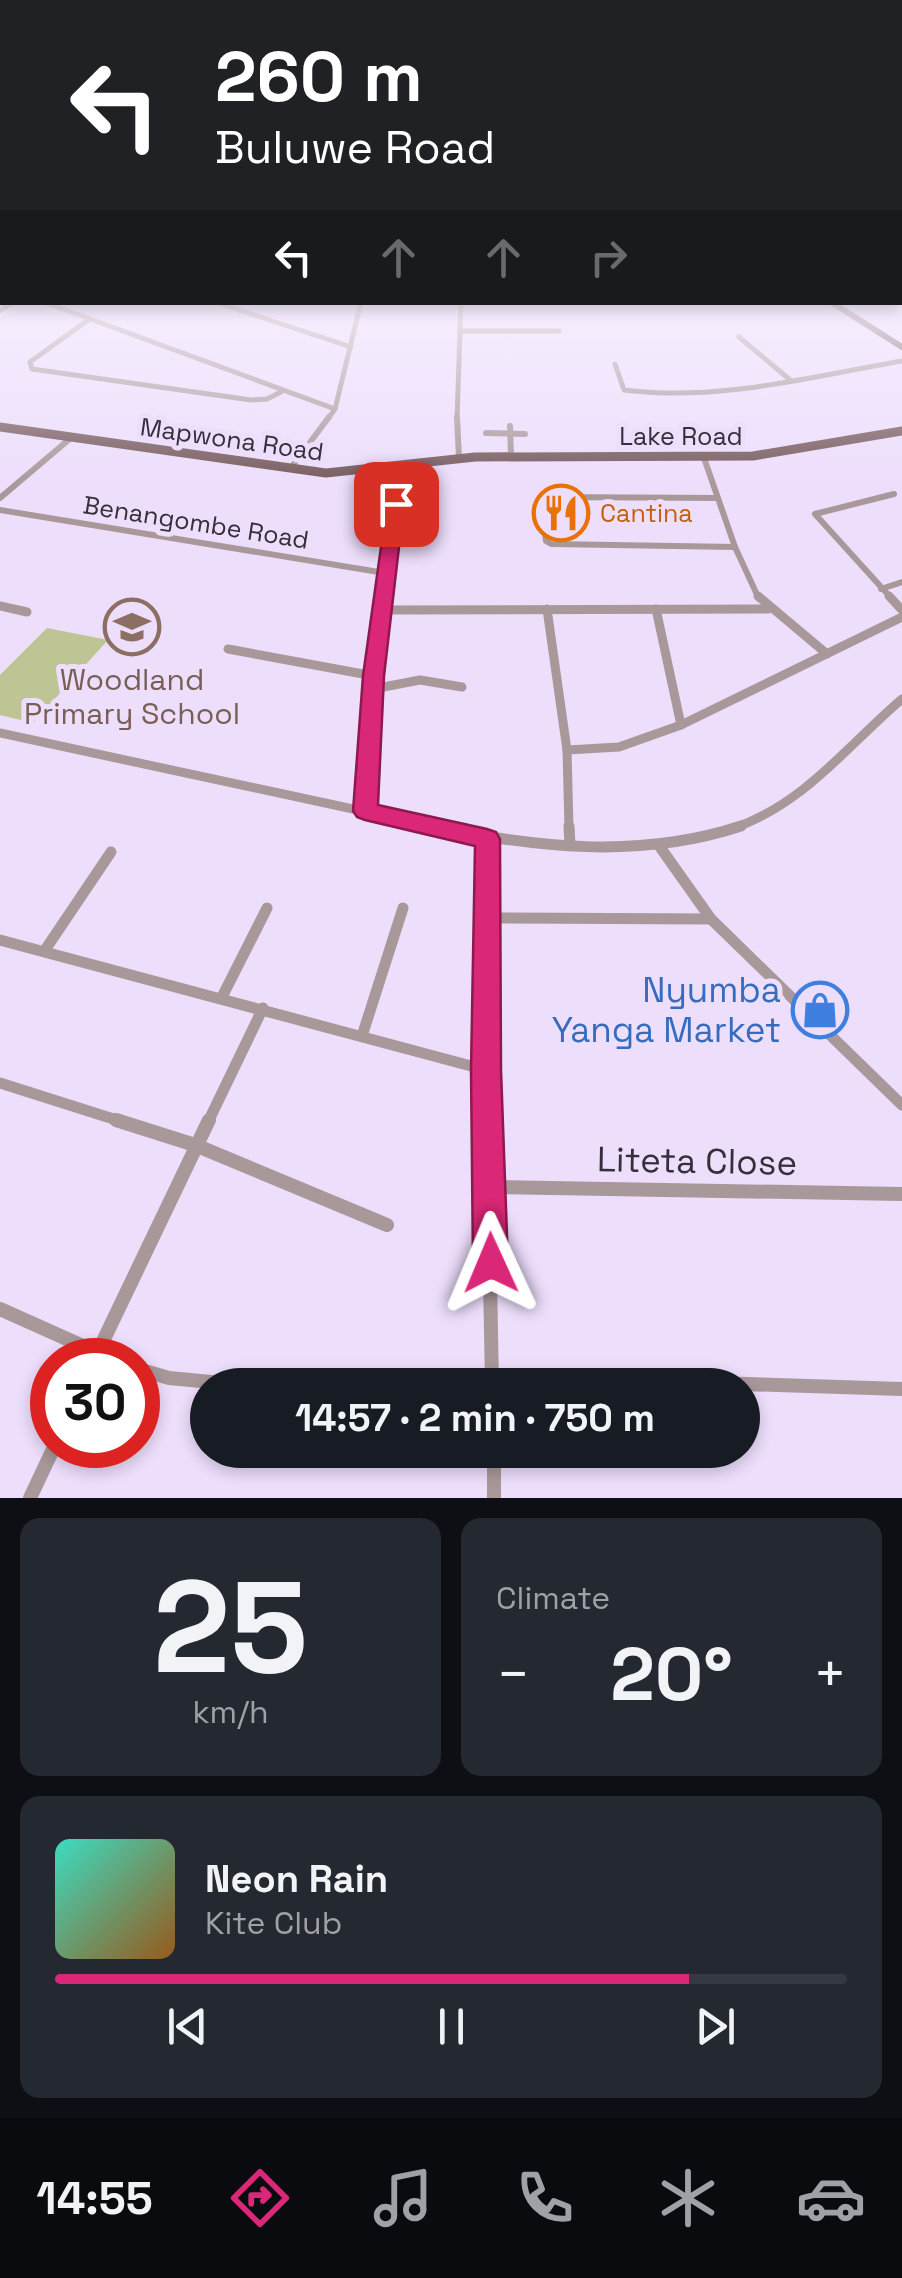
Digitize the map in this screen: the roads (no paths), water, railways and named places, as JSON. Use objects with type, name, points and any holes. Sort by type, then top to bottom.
[{"type":"main road","name":"Mapwona Road","points":[[0,426],[290,469],[339,472],[459,458]]},
{"type":"main road","name":"Lake Road","points":[[459,458],[764,455],[902,431]]},
{"type":"street","points":[[48,349],[30,362],[32,369],[250,400],[267,399],[281,392]]},
{"type":"street","points":[[165,349],[334,409]]},
{"type":"street","points":[[290,469],[334,409],[350,349]]},
{"type":"street","points":[[459,458],[456,450],[461,349]]},
{"type":"street","points":[[754,349],[789,379]]},
{"type":"street","points":[[615,364],[620,388],[637,392],[714,391],[902,362]]},
{"type":"street","points":[[510,430],[511,456]]},
{"type":"street","points":[[486,434],[510,430],[525,434]]},
{"type":"street","points":[[0,498],[72,437]]},
{"type":"street","points":[[704,458],[735,547],[768,609],[827,654]]},
{"type":"street","points":[[365,811],[374,676],[398,467]]},
{"type":"street","points":[[567,750],[619,747],[681,725],[902,614],[815,514],[894,494]]},
{"type":"street","points":[[716,498],[546,497],[540,502],[546,541],[553,544],[735,547]]},
{"type":"street","name":"Benangombe Road","points":[[0,510],[386,573]]},
{"type":"street","points":[[881,589],[902,582]]},
{"type":"street","points":[[0,606],[27,612]]},
{"type":"street","points":[[547,609],[567,750],[570,845]]},
{"type":"street","points":[[383,610],[768,609]]},
{"type":"street","points":[[656,610],[681,725]]},
{"type":"street","points":[[228,649],[374,676]]},
{"type":"street","points":[[373,689],[420,680],[462,687]]},
{"type":"street","points":[[0,733],[487,839],[660,847],[722,833],[776,811],[812,784],[866,728],[902,699]]},
{"type":"street","points":[[487,839],[486,1070],[492,1368]]},
{"type":"street","points":[[660,847],[710,919],[902,1105]]},
{"type":"street","points":[[46,950],[111,852]]},
{"type":"street","points":[[222,997],[267,908]]},
{"type":"street","points":[[362,1036],[403,908]]},
{"type":"street","points":[[485,918],[710,919]]},
{"type":"street","points":[[0,940],[486,1070]]},
{"type":"street","points":[[105,1338],[263,1008]]},
{"type":"street","points":[[0,1083],[195,1144],[387,1225]]},
{"type":"street","name":"Liteta Close","points":[[490,1187],[902,1194]]},
{"type":"street","points":[[0,1309],[58,1338]]},
{"type":"street","points":[[160,1375],[190,1380]]},
{"type":"street","points":[[760,1386],[902,1389]]},
{"type":"street","points":[[30,1498],[44,1468]]},
{"type":"street","points":[[494,1468],[494,1498]]},
{"type":"place","name":"Cantina","points":[[561,513]]},
{"type":"place","name":"Woodland Primary School","points":[[132,627]]},
{"type":"place","name":"Nyumba Yanga Market","points":[[820,1010]]}]
